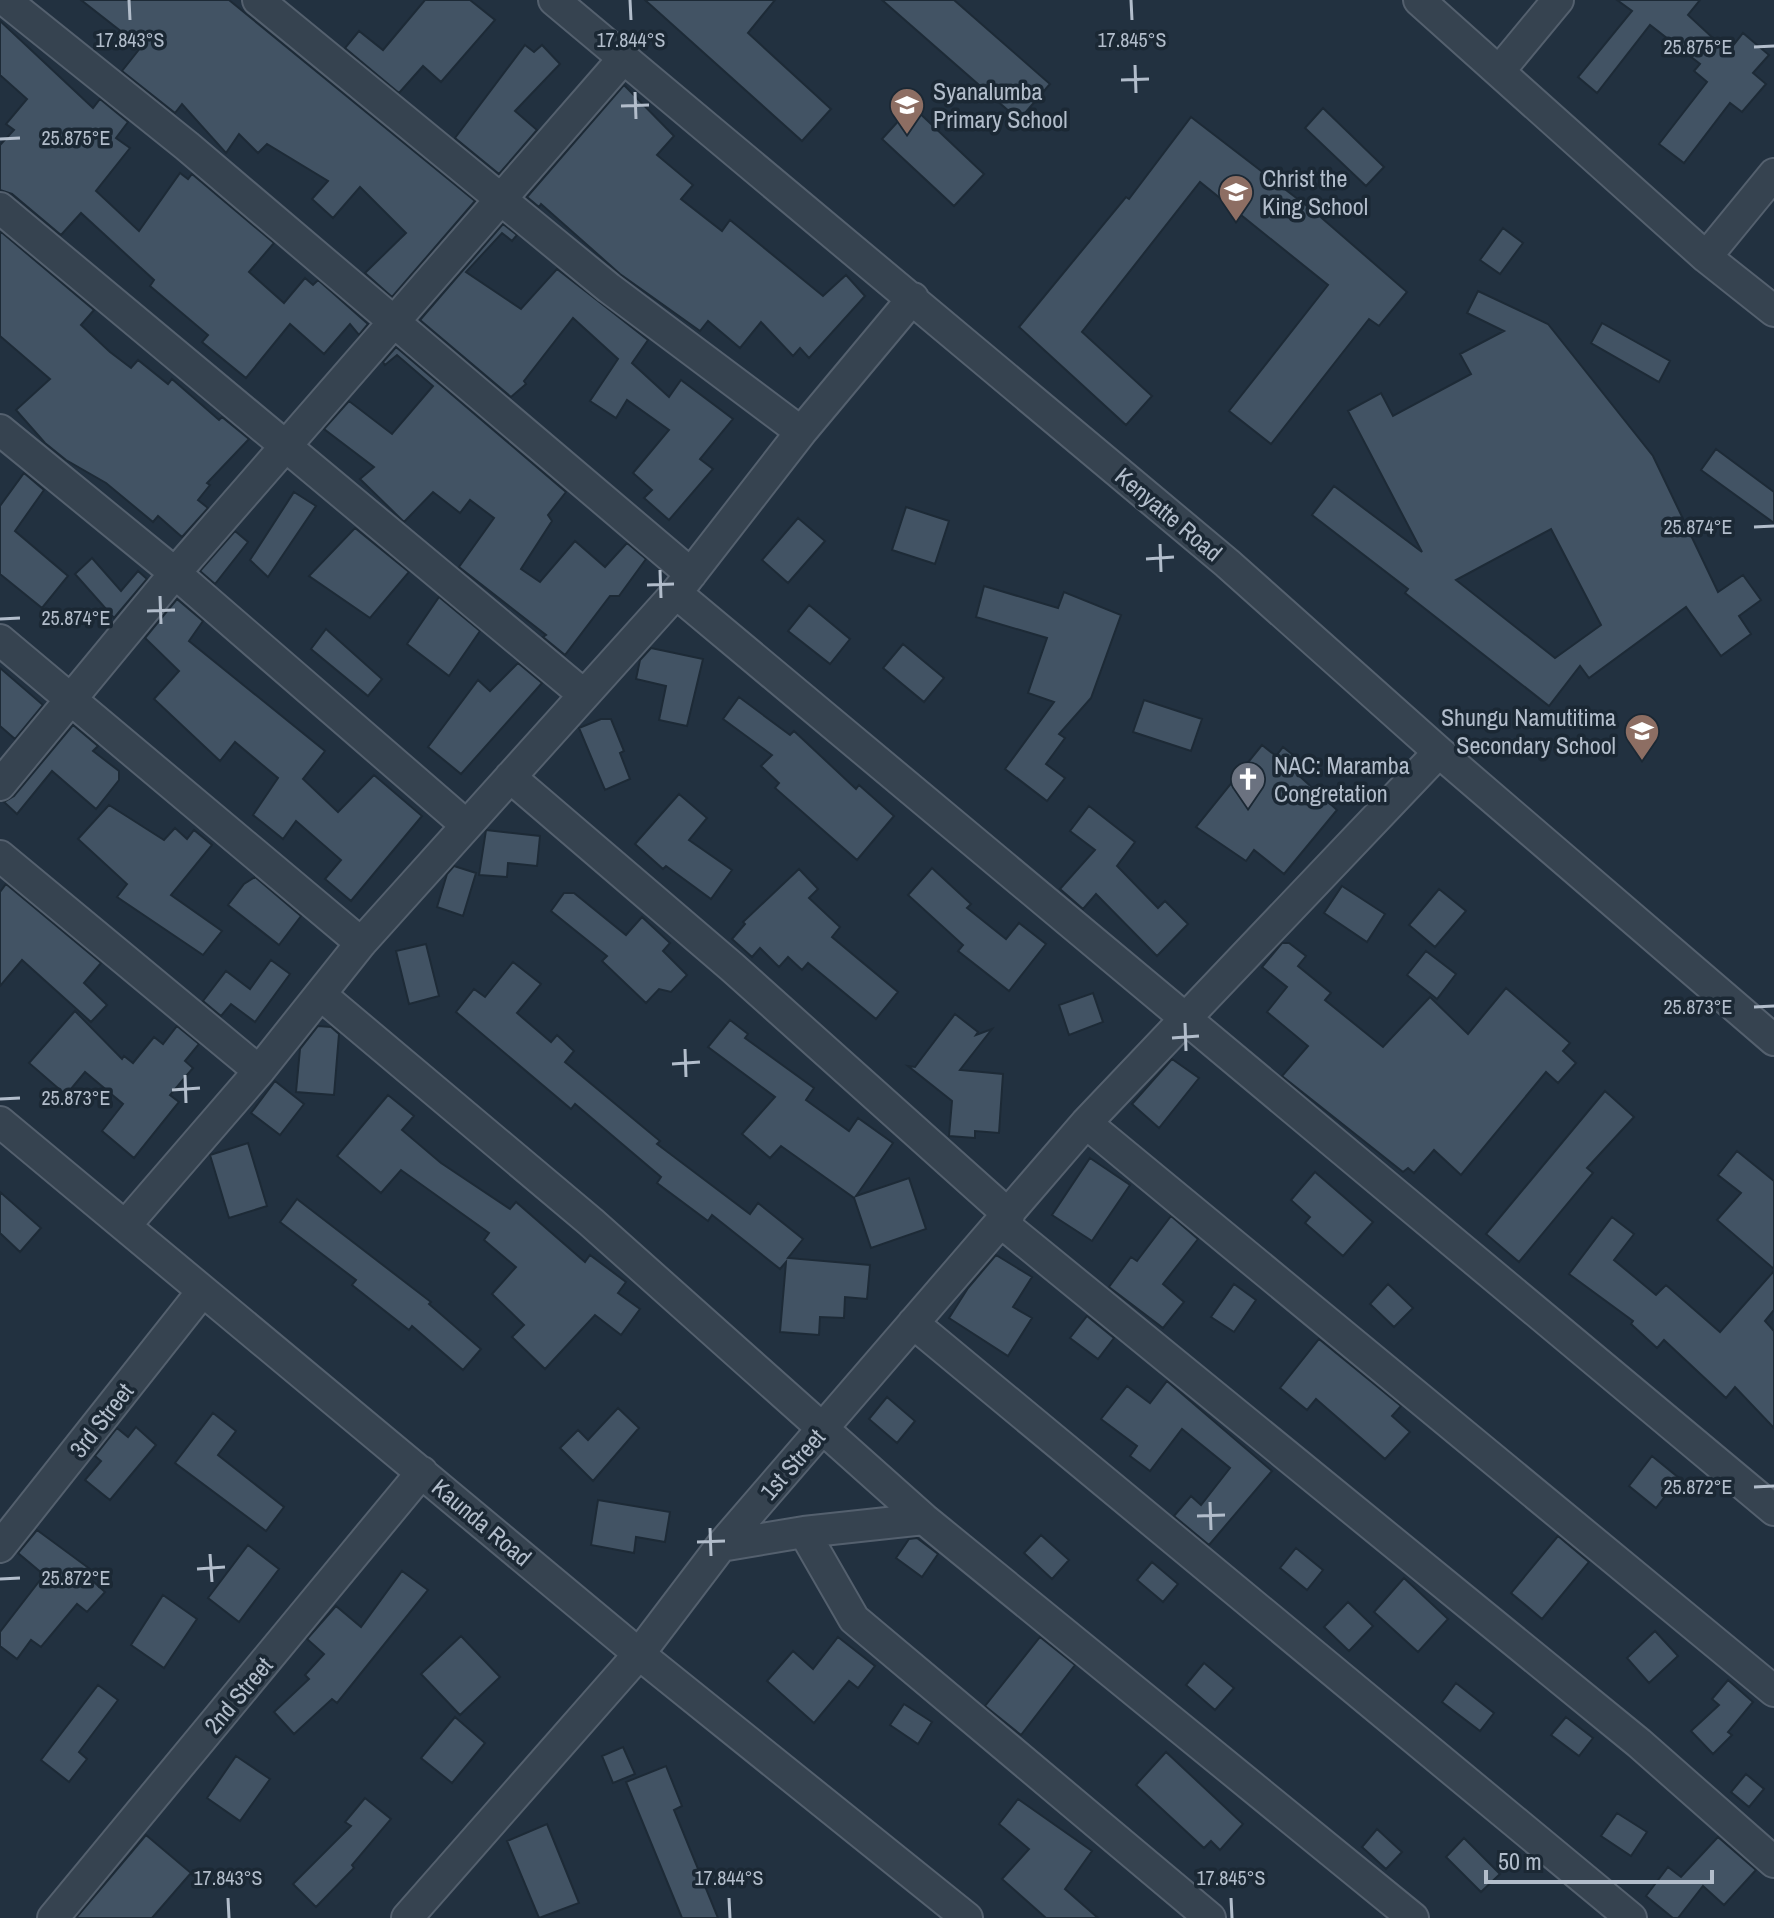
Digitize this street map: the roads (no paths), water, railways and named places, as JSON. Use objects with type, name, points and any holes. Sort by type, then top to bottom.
[{"type":"street","points":[[0,7],[5,0],[187,146],[395,323],[683,583],[1186,1018],[1774,1510]]},
{"type":"street","points":[[258,0],[609,288],[801,432]]},
{"type":"street","name":"Kenyatte Road","points":[[554,0],[1227,563],[1439,752],[1774,1040]]},
{"type":"street","points":[[1419,0],[1706,257],[1774,311]]},
{"type":"street","points":[[1500,70],[1558,0]]},
{"type":"street","points":[[0,785],[175,573],[623,59]]},
{"type":"street","points":[[1706,257],[1774,174]]},
{"type":"street","points":[[0,208],[583,694]]},
{"type":"street","points":[[125,1226],[259,1071],[361,943],[683,583],[801,432],[913,298]]},
{"type":"street","points":[[0,430],[175,573],[466,825]]},
{"type":"street","points":[[0,640],[361,943]]},
{"type":"street","name":"1st Street","points":[[407,1918],[639,1654],[721,1546],[1086,1123],[1439,752]]},
{"type":"street","points":[[510,777],[732,967],[1005,1219],[1627,1733],[1774,1862]]},
{"type":"street","points":[[0,856],[259,1071]]},
{"type":"street","points":[[321,995],[591,1222],[924,1519],[1413,1918]]},
{"type":"street","name":"Kaunda Road","points":[[0,1122],[201,1293],[422,1472],[639,1654],[967,1918]]},
{"type":"street","points":[[1086,1123],[1774,1691]]},
{"type":"street","name":"3rd Street","points":[[0,1547],[201,1293]]},
{"type":"street","points":[[913,1323],[1631,1918]]},
{"type":"street","name":"2nd Street","points":[[53,1918],[422,1472]]},
{"type":"street","points":[[721,1546],[804,1532],[924,1519]]},
{"type":"street","points":[[804,1532],[854,1619],[1210,1918]]},
{"type":"place","name":"Syanalumba Primary School","points":[[907,136]]},
{"type":"place","name":"Christ the King School","points":[[1236,223]]},
{"type":"place","name":"Shungu Namutitima Secondary School","points":[[1642,762]]},
{"type":"place","name":"NAC: Maramba Congretation","points":[[1248,810]]}]
